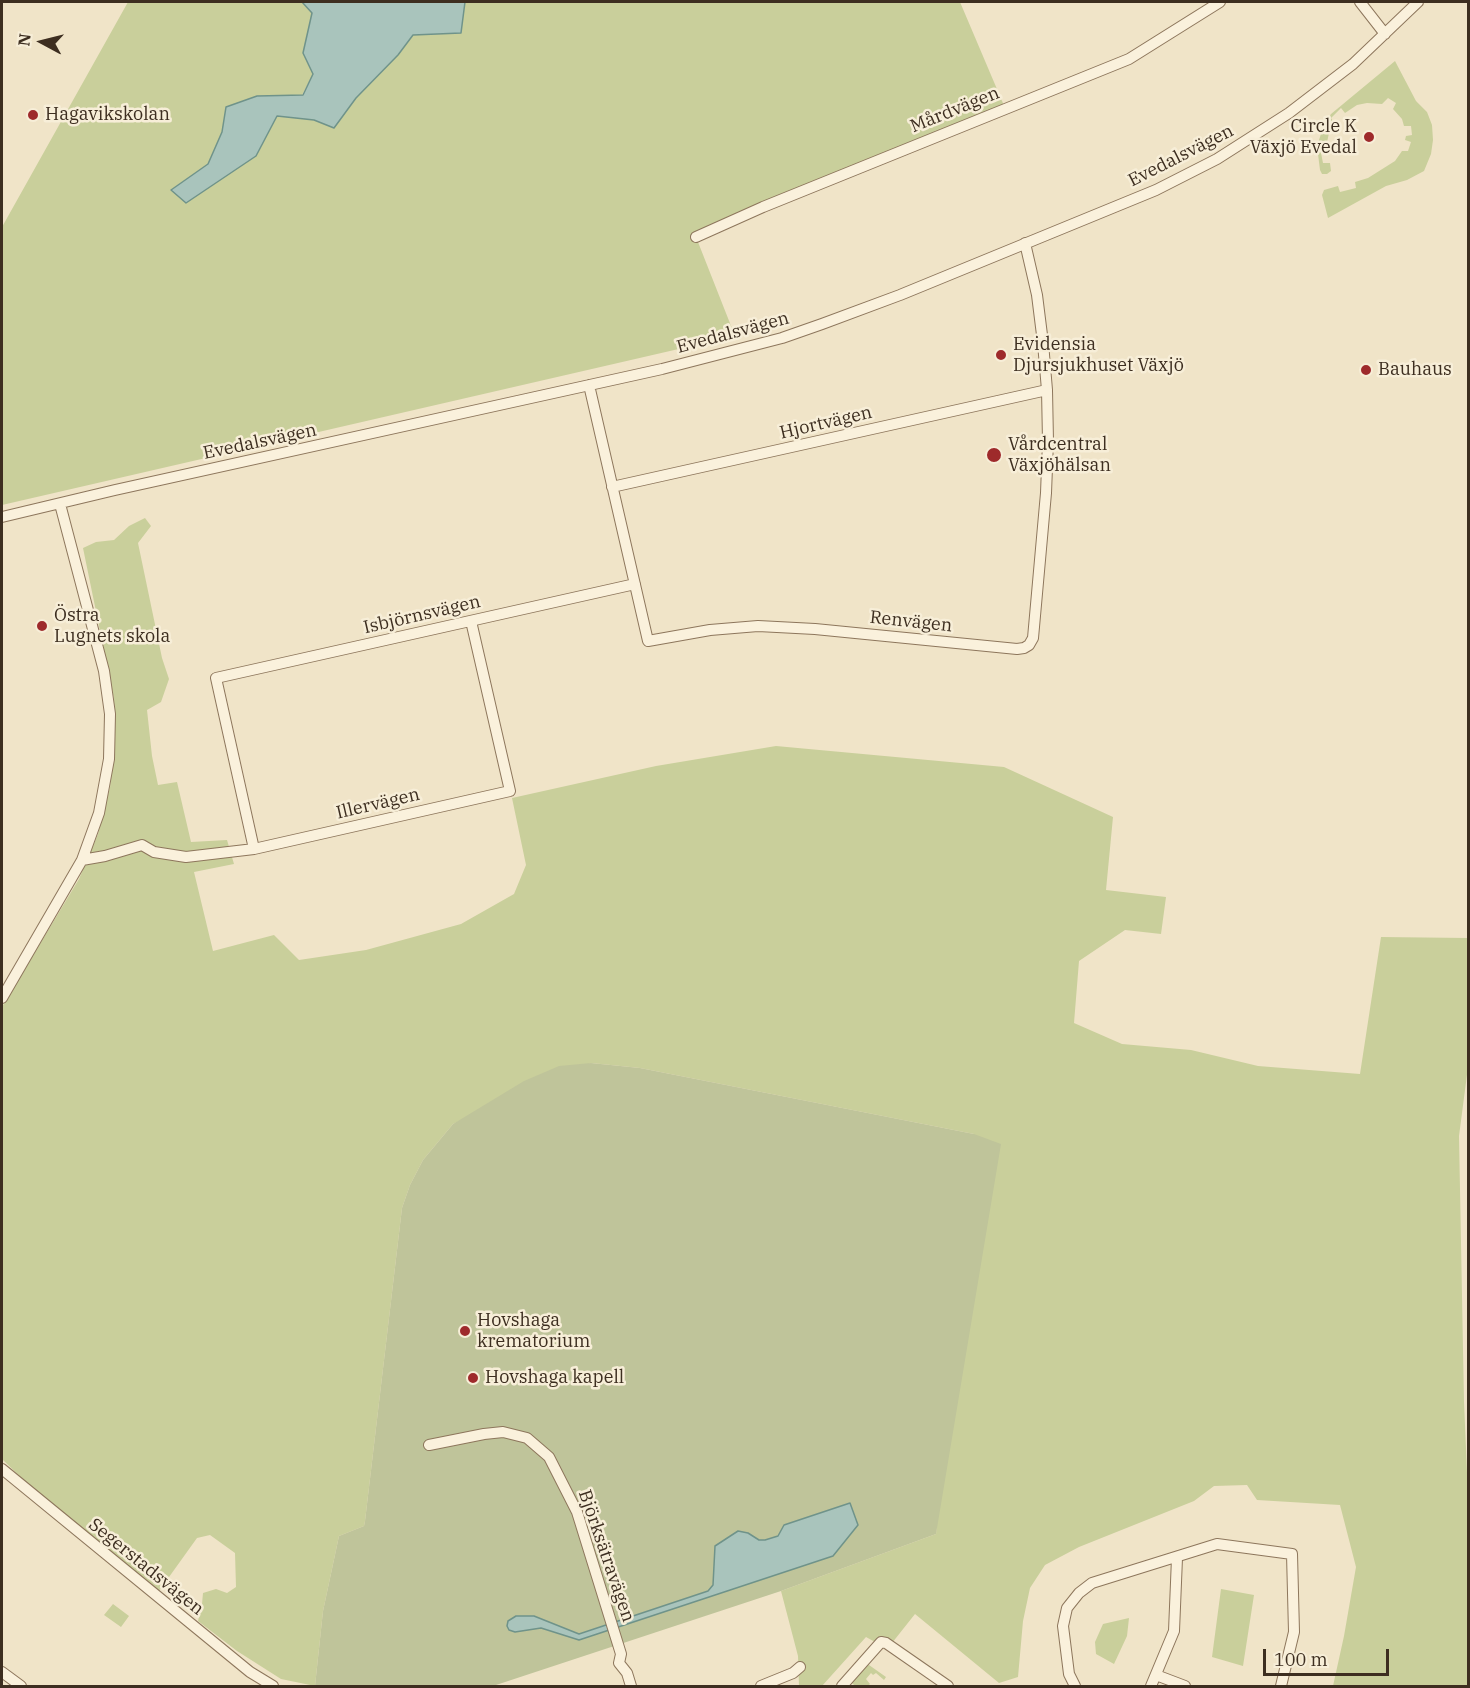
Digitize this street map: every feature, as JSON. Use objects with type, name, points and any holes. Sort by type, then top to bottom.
[{"type":"street","name":"Mårdvägen","points":[[696,237],[862,166],[1129,59],[1220,2]]},
{"type":"street","points":[[1360,2],[1384,34]]},
{"type":"street","name":"Evedalsvägen","points":[[2,517],[590,385],[782,338],[900,295],[1156,190],[1217,159],[1289,113],[1353,64],[1420,2]]},
{"type":"street","name":"Renvägen","points":[[590,385],[648,641],[710,630],[758,626],[1024,648],[1033,638],[1048,441],[1047,390],[1037,295],[1025,243]]},
{"type":"street","name":"Hjortvägen","points":[[612,488],[1047,390]]},
{"type":"street","points":[[2,998],[82,860],[94,831],[109,759],[110,714],[104,671],[60,504]]},
{"type":"street","name":"Isbjörnsvägen","points":[[254,849],[216,678],[634,584]]},
{"type":"street","name":"Illervägen","points":[[254,849],[510,791],[471,621]]},
{"type":"street","points":[[82,860],[142,845],[154,852],[186,857],[254,849]]},
{"type":"street","name":"Björksätravägen","points":[[429,1445],[503,1432],[527,1438],[549,1457],[577,1512],[613,1625],[621,1654],[619,1663],[627,1673],[631,1686]]},
{"type":"street","name":"Segerstadsvägen","points":[[2,1469],[250,1672],[273,1686]]},
{"type":"street","points":[[1075,1686],[1069,1674],[1063,1632],[1064,1615],[1079,1593],[1092,1583],[1216,1544],[1292,1554],[1294,1632],[1281,1686]]},
{"type":"street","points":[[1151,1686],[1174,1631],[1177,1558]]},
{"type":"street","points":[[842,1686],[881,1642],[886,1643],[948,1686]]},
{"type":"street","points":[[761,1686],[793,1673],[800,1667]]},
{"type":"street","points":[[2,1672],[21,1686]]},
{"type":"street","points":[[1156,1675],[1185,1686]]},
{"type":"green space","points":[[128,2],[302,2],[312,13],[303,53],[313,74],[302,95],[257,96],[227,107],[222,132],[208,164],[171,190],[256,156],[277,116],[314,120],[334,127],[356,98],[398,55],[413,35],[461,33],[465,2],[960,2],[1005,108],[696,237],[735,336],[2,505],[2,227]]},
{"type":"green space","points":[[1395,61],[1416,101],[1427,112],[1432,125],[1431,154],[1424,171],[1407,180],[1386,186],[1328,218],[1322,195],[1324,190],[1338,186],[1340,192],[1356,188],[1355,182],[1368,178],[1395,161],[1402,151],[1408,151],[1411,142],[1405,140],[1406,136],[1412,135],[1411,126],[1404,126],[1402,119],[1393,109],[1396,103],[1388,98],[1382,104],[1357,105],[1345,113],[1341,108],[1331,118],[1335,125],[1329,133],[1326,147],[1320,148],[1323,163],[1330,163],[1331,171],[1322,174],[1320,170],[1317,146],[1325,122],[1331,114]]},
{"type":"green space","points":[[145,518],[151,526],[138,543],[162,658],[169,679],[161,702],[147,710],[158,785],[177,782],[191,842],[227,840],[234,864],[194,872],[213,951],[274,935],[299,960],[366,950],[461,924],[514,894],[526,865],[512,798],[656,766],[776,746],[1004,767],[1113,817],[1106,890],[1166,897],[1161,934],[1125,930],[1079,961],[1074,1023],[1122,1044],[1191,1050],[1258,1066],[1360,1074],[1381,937],[1468,938],[1468,1067],[1459,1136],[1468,1496],[1468,1686],[1333,1686],[1356,1567],[1340,1505],[1257,1500],[1247,1485],[1214,1486],[1194,1501],[1079,1547],[1045,1565],[1030,1588],[1023,1621],[1018,1677],[999,1683],[915,1614],[892,1643],[881,1636],[875,1642],[866,1637],[822,1686],[799,1686],[798,1656],[781,1591],[936,1534],[974,1134],[640,1068],[591,1063],[453,1124],[423,1160],[410,1185],[402,1208],[364,1526],[339,1536],[323,1611],[315,1686],[281,1679],[237,1651],[198,1621],[203,1593],[216,1589],[227,1593],[236,1587],[235,1553],[210,1535],[197,1538],[159,1591],[38,1494],[2,1459],[2,1007],[79,879],[98,834],[110,787],[115,730],[114,699],[83,548],[96,542],[114,540],[129,526]]},
{"type":"green space","points":[[591,1063],[640,1068],[974,1134],[1001,1144],[936,1534],[781,1591],[493,1686],[315,1686],[323,1611],[339,1536],[364,1526],[365,1521],[402,1208],[410,1185],[423,1160],[453,1124],[524,1081],[559,1066]]},
{"type":"green space","points":[[1221,1589],[1254,1595],[1243,1666],[1212,1657]]},
{"type":"green space","points":[[113,1604],[129,1616],[121,1627],[104,1615]]},
{"type":"green space","points":[[1129,1618],[1127,1636],[1114,1664],[1096,1654],[1095,1642],[1103,1624]]},
{"type":"green space","points":[[869,1665],[886,1677],[884,1680],[876,1673],[873,1675],[871,1673],[866,1679],[870,1684],[868,1686],[855,1686],[851,1682],[864,1666]]},
{"type":"water","points":[[302,2],[465,2],[461,33],[413,35],[398,55],[356,98],[334,128],[314,120],[277,116],[256,156],[186,203],[171,190],[208,164],[222,132],[226,107],[257,96],[303,95],[313,74],[303,53],[312,13]]},
{"type":"water","points":[[850,1503],[858,1525],[833,1556],[579,1640],[541,1628],[515,1632],[509,1630],[507,1626],[508,1621],[516,1616],[534,1616],[579,1634],[708,1591],[713,1585],[715,1546],[738,1531],[748,1533],[759,1540],[765,1540],[778,1536],[784,1525]]},
{"type":"place","name":"Hagavikskolan","points":[[33,115]]},
{"type":"place","name":"Circle K Växjö Evedal","points":[[1369,137]]},
{"type":"place","name":"Evidensia Djursjukhuset Växjö","points":[[1001,355]]},
{"type":"place","name":"Bauhaus","points":[[1366,370]]},
{"type":"place","name":"Vårdcentral Växjöhälsan","points":[[994,455]]},
{"type":"place","name":"Östra Lugnets skola","points":[[42,626]]},
{"type":"place","name":"Hovshaga krematorium","points":[[465,1331]]},
{"type":"place","name":"Hovshaga kapell","points":[[473,1378]]}]
